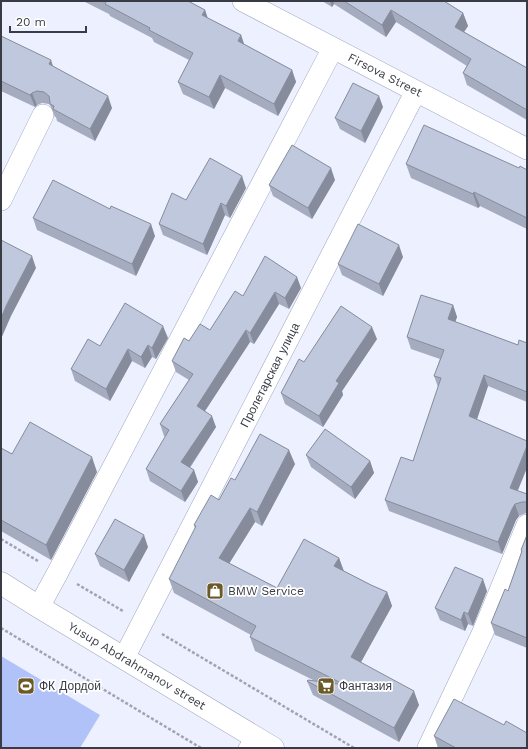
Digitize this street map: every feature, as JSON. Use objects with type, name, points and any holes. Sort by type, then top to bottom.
[{"type":"main road","name":"Yusup Abdrahmanov street","points":[[1,583],[124,658],[248,742],[273,748]]},
{"type":"street","name":"Firsova Street","points":[[243,1],[527,149]]},
{"type":"street","points":[[39,607],[333,48]]},
{"type":"street","name":"Пролетарская улица","points":[[124,658],[416,91]]},
{"type":"street","points":[[1,200],[43,115]]},
{"type":"street","points":[[428,748],[482,632],[527,525]]},
{"type":"path","points":[[1,539],[354,748]]},
{"type":"path","points":[[1,628],[201,748]]},
{"type":"shaded area","name":"ФК Дордой","points":[[1,656],[100,715],[80,748],[1,748]]},
{"type":"building","points":[[104,1],[188,1],[205,10],[202,15],[241,35],[238,41],[292,70],[274,104],[220,75],[209,97],[178,82],[193,53],[149,30],[150,28],[105,4],[106,2]]},
{"type":"building","points":[[344,1],[444,1],[463,13],[455,27],[527,68],[527,110],[463,73],[471,59],[391,10],[382,25]]},
{"type":"building","points":[[1,36],[51,60],[49,64],[108,96],[90,129],[53,109],[54,106],[50,104],[49,96],[44,92],[37,91],[30,95],[1,81]]},
{"type":"building","points":[[353,83],[379,96],[361,131],[335,118]]},
{"type":"building","points":[[424,125],[519,168],[520,166],[527,170],[527,218],[474,192],[473,194],[406,164]]},
{"type":"building","points":[[292,145],[331,168],[308,208],[269,185]]},
{"type":"building","points":[[210,158],[242,176],[226,206],[221,203],[203,244],[159,224],[172,193],[186,200]]},
{"type":"building","points":[[53,180],[110,209],[111,206],[151,224],[132,264],[33,218]]},
{"type":"building","points":[[358,224],[399,245],[379,284],[338,264]]},
{"type":"building","points":[[1,240],[32,256],[1,318]]},
{"type":"building","points":[[265,256],[297,277],[285,298],[275,292],[250,333],[246,330],[197,406],[212,416],[181,462],[194,470],[181,491],[146,469],[169,430],[160,424],[193,374],[172,361],[184,338],[189,341],[200,324],[210,330],[235,291],[243,296]]},
{"type":"building","points":[[421,295],[453,305],[448,319],[518,345],[519,340],[527,343],[527,392],[484,375],[469,416],[527,441],[527,446],[510,488],[527,494],[527,502],[515,504],[498,542],[385,500],[401,457],[413,461],[441,378],[434,376],[444,350],[407,337]]},
{"type":"building","points":[[125,303],[163,326],[152,348],[148,345],[141,357],[128,349],[106,389],[71,369],[88,339],[100,346]]},
{"type":"building","points":[[341,306],[372,327],[336,381],[339,383],[319,416],[281,393],[299,359],[304,362]]},
{"type":"building","points":[[30,422],[92,457],[46,545],[1,520],[1,448],[12,454]]},
{"type":"building","points":[[325,429],[370,461],[351,487],[306,455]]},
{"type":"building","points":[[260,434],[289,450],[257,512],[250,508],[219,558],[277,588],[304,539],[339,558],[334,566],[387,592],[351,657],[414,691],[394,728],[307,681],[345,685],[250,637],[256,626],[169,579],[196,526],[194,525],[211,495],[219,500],[231,478],[235,480]]},
{"type":"building","points":[[115,519],[144,535],[124,570],[95,554]]},
{"type":"building","points":[[527,535],[527,638],[491,623],[505,589],[508,591]]},
{"type":"building","points":[[455,567],[483,579],[468,614],[464,612],[461,620],[435,608]]},
{"type":"building","points":[[454,699],[504,725],[506,721],[527,733],[527,748],[456,748],[434,736]]},
{"type":"place","name":"BMW Service","points":[[215,591]]},
{"type":"place","name":"ФК Дордой","points":[[26,686]]},
{"type":"place","name":"Фантазия","points":[[326,686]]}]
